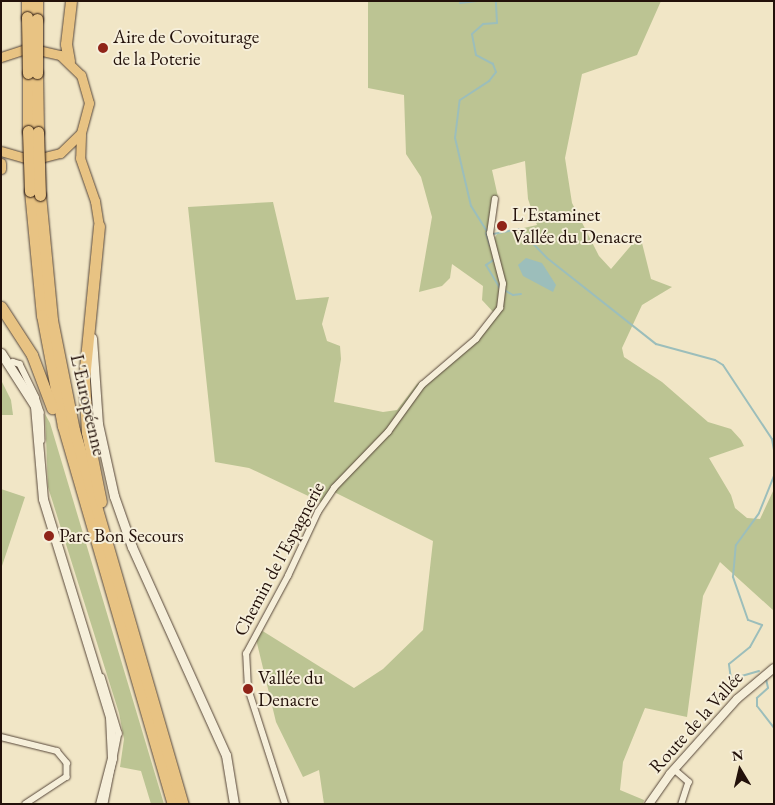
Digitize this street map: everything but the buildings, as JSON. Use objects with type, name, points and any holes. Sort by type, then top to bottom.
[{"type":"highway","name":"L'Européenne","points":[[27,1],[32,18]]},
{"type":"highway","name":"L'Européenne","points":[[36,1],[32,18],[33,131],[43,322],[68,445],[173,804]]},
{"type":"highway","points":[[69,61],[66,44],[71,1]]},
{"type":"highway","name":"L'Européenne","points":[[35,193],[49,295],[66,394],[134,639],[183,804]]},
{"type":"highway","points":[[99,226],[85,355],[86,418],[94,472],[134,639]]},
{"type":"highway","points":[[1,307],[32,354],[60,435],[68,445]]},
{"type":"main road","points":[[1,58],[32,48],[50,50],[69,61],[81,75],[88,93],[88,114],[82,133],[80,158],[95,201],[99,226],[93,360],[98,424],[107,468],[128,536],[226,755],[234,804]]},
{"type":"main road","points":[[1,151],[21,159],[43,159],[64,151],[82,133]]},
{"type":"main road","points":[[1,163],[1,170]]},
{"type":"main road","points":[[1,354],[8,367],[30,396],[37,413],[40,489],[111,721],[112,758],[100,804]]},
{"type":"street","name":"Chemin de l'Espagnerie","points":[[285,804],[248,689],[244,666],[247,650],[288,576],[318,512],[334,488],[388,432],[422,386],[480,335],[504,295],[490,230],[495,199]]},
{"type":"street","points":[[8,367],[13,362],[20,364],[40,408],[44,485],[65,567]]},
{"type":"street","points":[[78,610],[118,730],[116,758],[105,804]]},
{"type":"street","name":"Route de la Vallée","points":[[649,804],[674,769],[749,687],[774,668]]},
{"type":"street","points":[[1,737],[57,751],[67,763],[67,777],[26,804]]},
{"type":"street","points":[[674,769],[689,782],[682,804]]},
{"type":"green space","points":[[368,1],[661,1],[637,55],[582,74],[565,158],[572,203],[599,256],[611,269],[640,235],[651,279],[672,287],[642,305],[622,348],[624,357],[662,382],[708,422],[731,429],[741,440],[744,446],[709,458],[731,495],[735,508],[747,518],[760,519],[774,489],[774,611],[720,562],[703,596],[687,717],[645,708],[623,762],[620,790],[644,800],[643,804],[324,804],[319,770],[303,777],[276,722],[256,639],[261,630],[354,688],[383,669],[423,630],[433,541],[332,491],[323,503],[249,468],[215,462],[188,207],[273,202],[296,300],[329,297],[322,324],[327,341],[340,346],[341,359],[334,402],[383,412],[397,410],[417,384],[443,368],[495,314],[482,300],[483,286],[452,264],[450,278],[442,286],[419,292],[432,217],[421,177],[406,154],[404,95],[368,88]],"holes":[[[525,161],[528,199],[537,225],[497,234],[494,239],[492,222],[498,197],[492,170]]]},
{"type":"green space","points":[[1,380],[11,400],[13,415],[1,415]]},
{"type":"green space","points":[[45,414],[50,423],[164,804],[151,804],[141,771],[120,767],[124,739],[119,713],[48,487]]},
{"type":"green space","points":[[1,489],[25,497],[1,569]]},
{"type":"water","points":[[526,258],[542,263],[556,285],[553,292],[523,276],[518,265]]},
{"type":"waterway","points":[[460,3],[477,1]]},
{"type":"waterway","points":[[488,233],[471,206],[455,138],[460,100],[489,81],[496,72],[493,64],[476,55],[472,34],[483,24],[497,23],[496,1]]},
{"type":"waterway","points":[[493,234],[519,229],[547,258],[656,344],[715,360],[723,365],[772,439],[774,450]]},
{"type":"waterway","points":[[486,233],[490,245]]},
{"type":"waterway","points":[[495,259],[486,265],[499,287],[513,295],[521,294]]},
{"type":"waterway","points":[[759,671],[731,679],[729,664],[750,647],[762,625],[748,620],[733,577],[736,545],[759,513],[774,476]]},
{"type":"waterway","points":[[766,679],[768,688],[757,698],[757,706],[774,728]]},
{"type":"place","name":"Aire de Covoiturage de la Poterie","points":[[103,48]]},
{"type":"place","name":"L'Estaminet Vallée du Denacre","points":[[502,226]]},
{"type":"place","name":"Parc Bon Secours","points":[[49,536]]},
{"type":"place","name":"Vallée du Denacre","points":[[248,689]]}]
